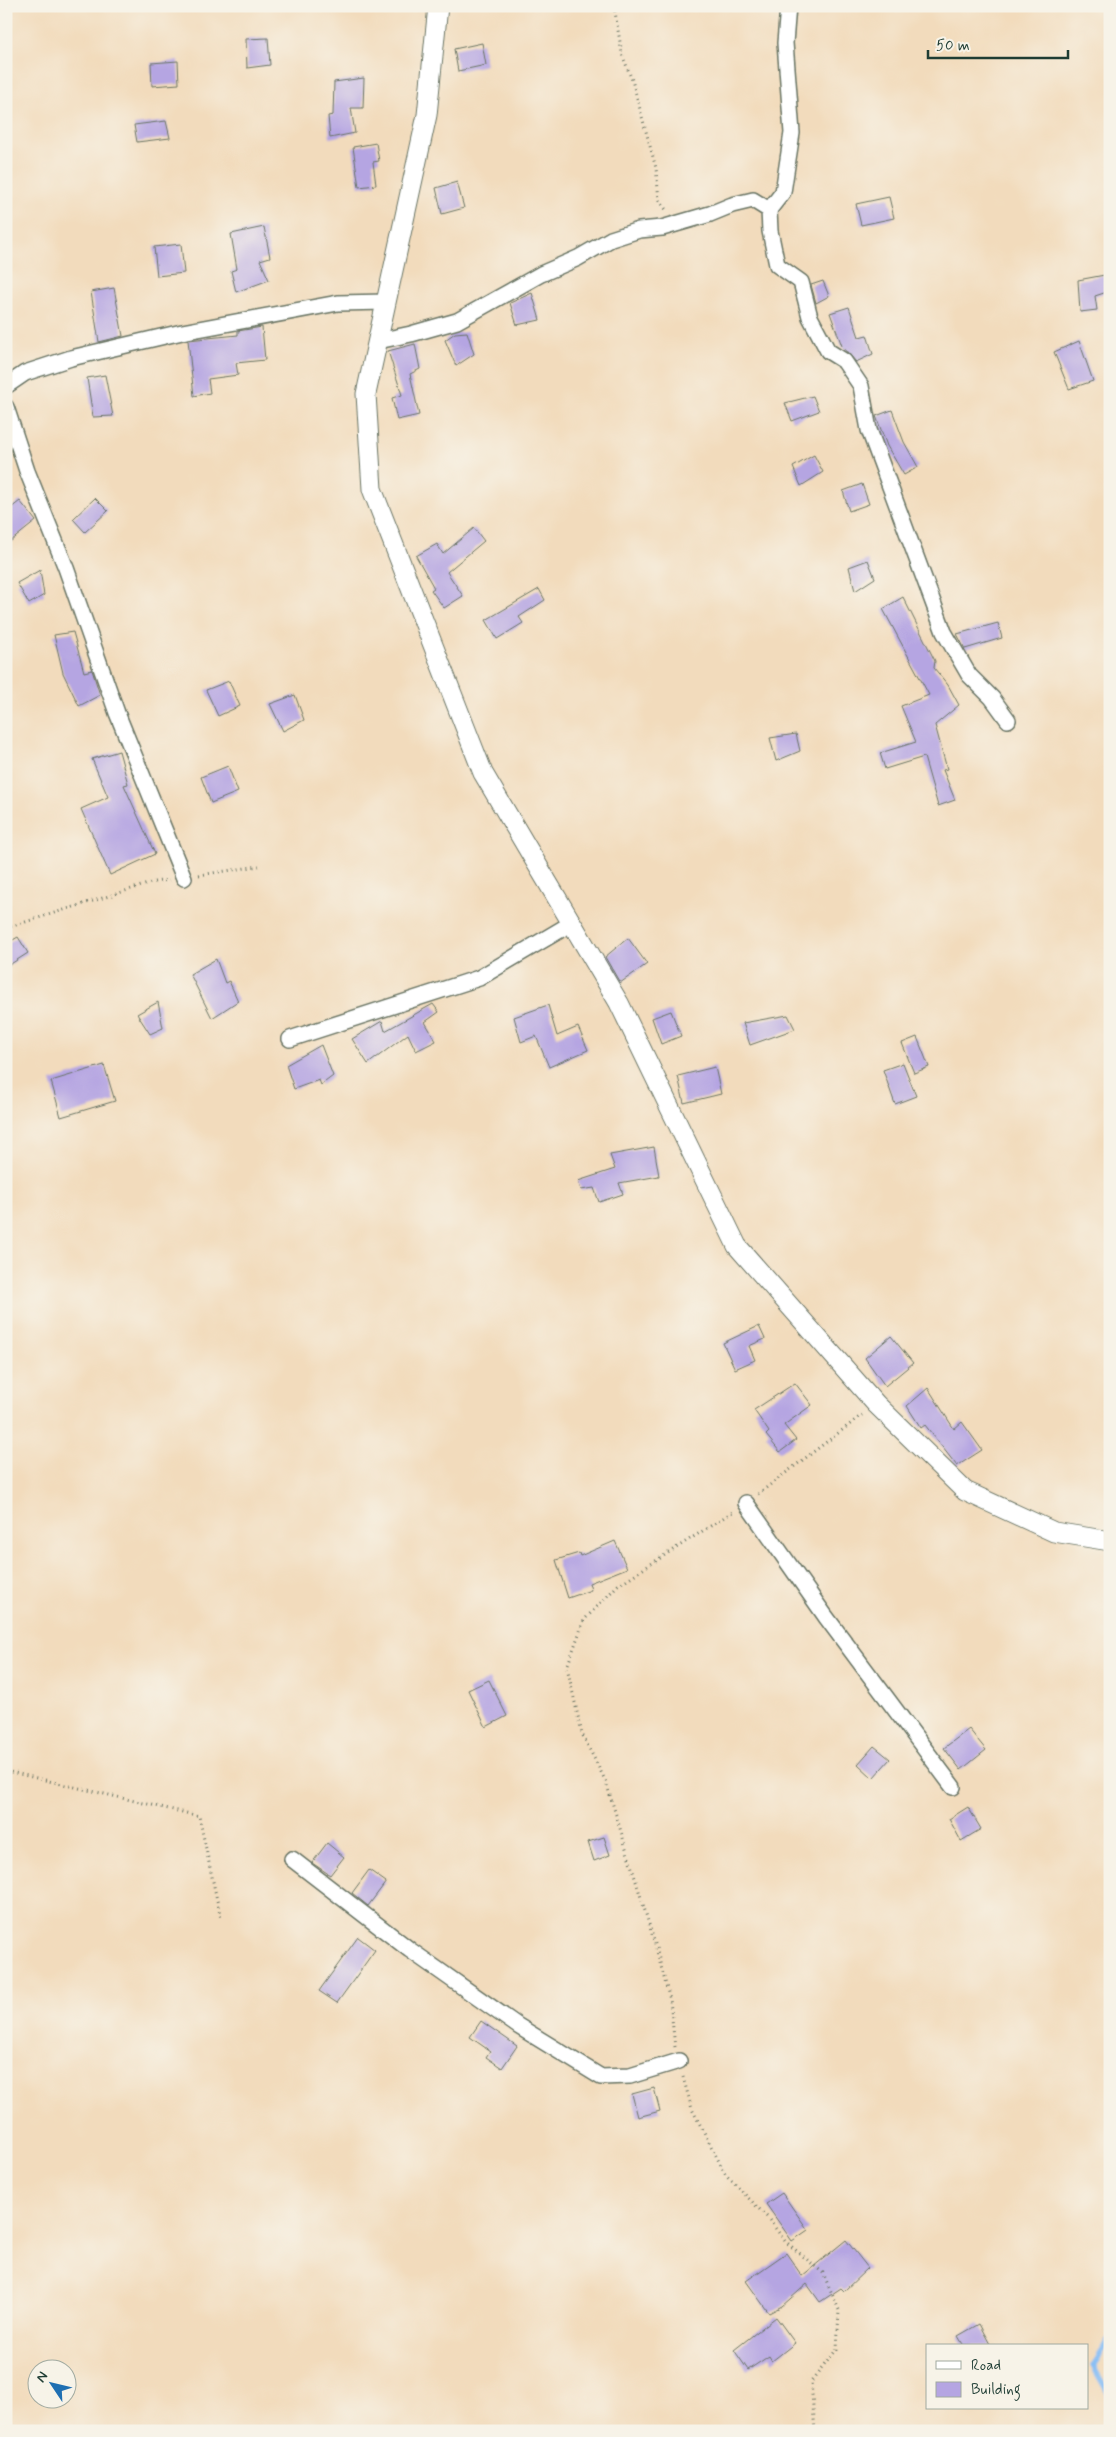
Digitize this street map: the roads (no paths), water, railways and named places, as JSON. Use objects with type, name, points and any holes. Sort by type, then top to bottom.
[{"type":"street","points":[[438,6],[427,115],[366,394],[372,489],[483,773],[619,1003],[737,1246],[876,1404],[965,1491],[1054,1532],[1110,1541]]},
{"type":"street","points":[[788,6],[785,42],[792,132],[783,192],[769,210],[770,231],[777,265],[801,282],[810,317],[828,351],[844,361],[861,386],[869,430],[944,632],[969,675],[992,698],[1008,720]]},
{"type":"street","points":[[378,341],[457,321],[541,274],[578,258],[611,239],[639,230],[662,228],[753,200],[769,210]]},
{"type":"street","points":[[6,386],[25,373],[71,358],[182,332],[338,303],[386,302]]},
{"type":"street","points":[[6,407],[27,471],[66,568],[82,618],[130,746],[184,878]]},
{"type":"street","points":[[290,1039],[479,978],[572,923]]},
{"type":"street","points":[[746,1503],[831,1625],[953,1787]]},
{"type":"street","points":[[292,1859],[410,1950],[518,2026],[601,2077],[630,2076],[679,2061]]},
{"type":"waterway","points":[[1110,2339],[1093,2366],[1110,2396]]}]
